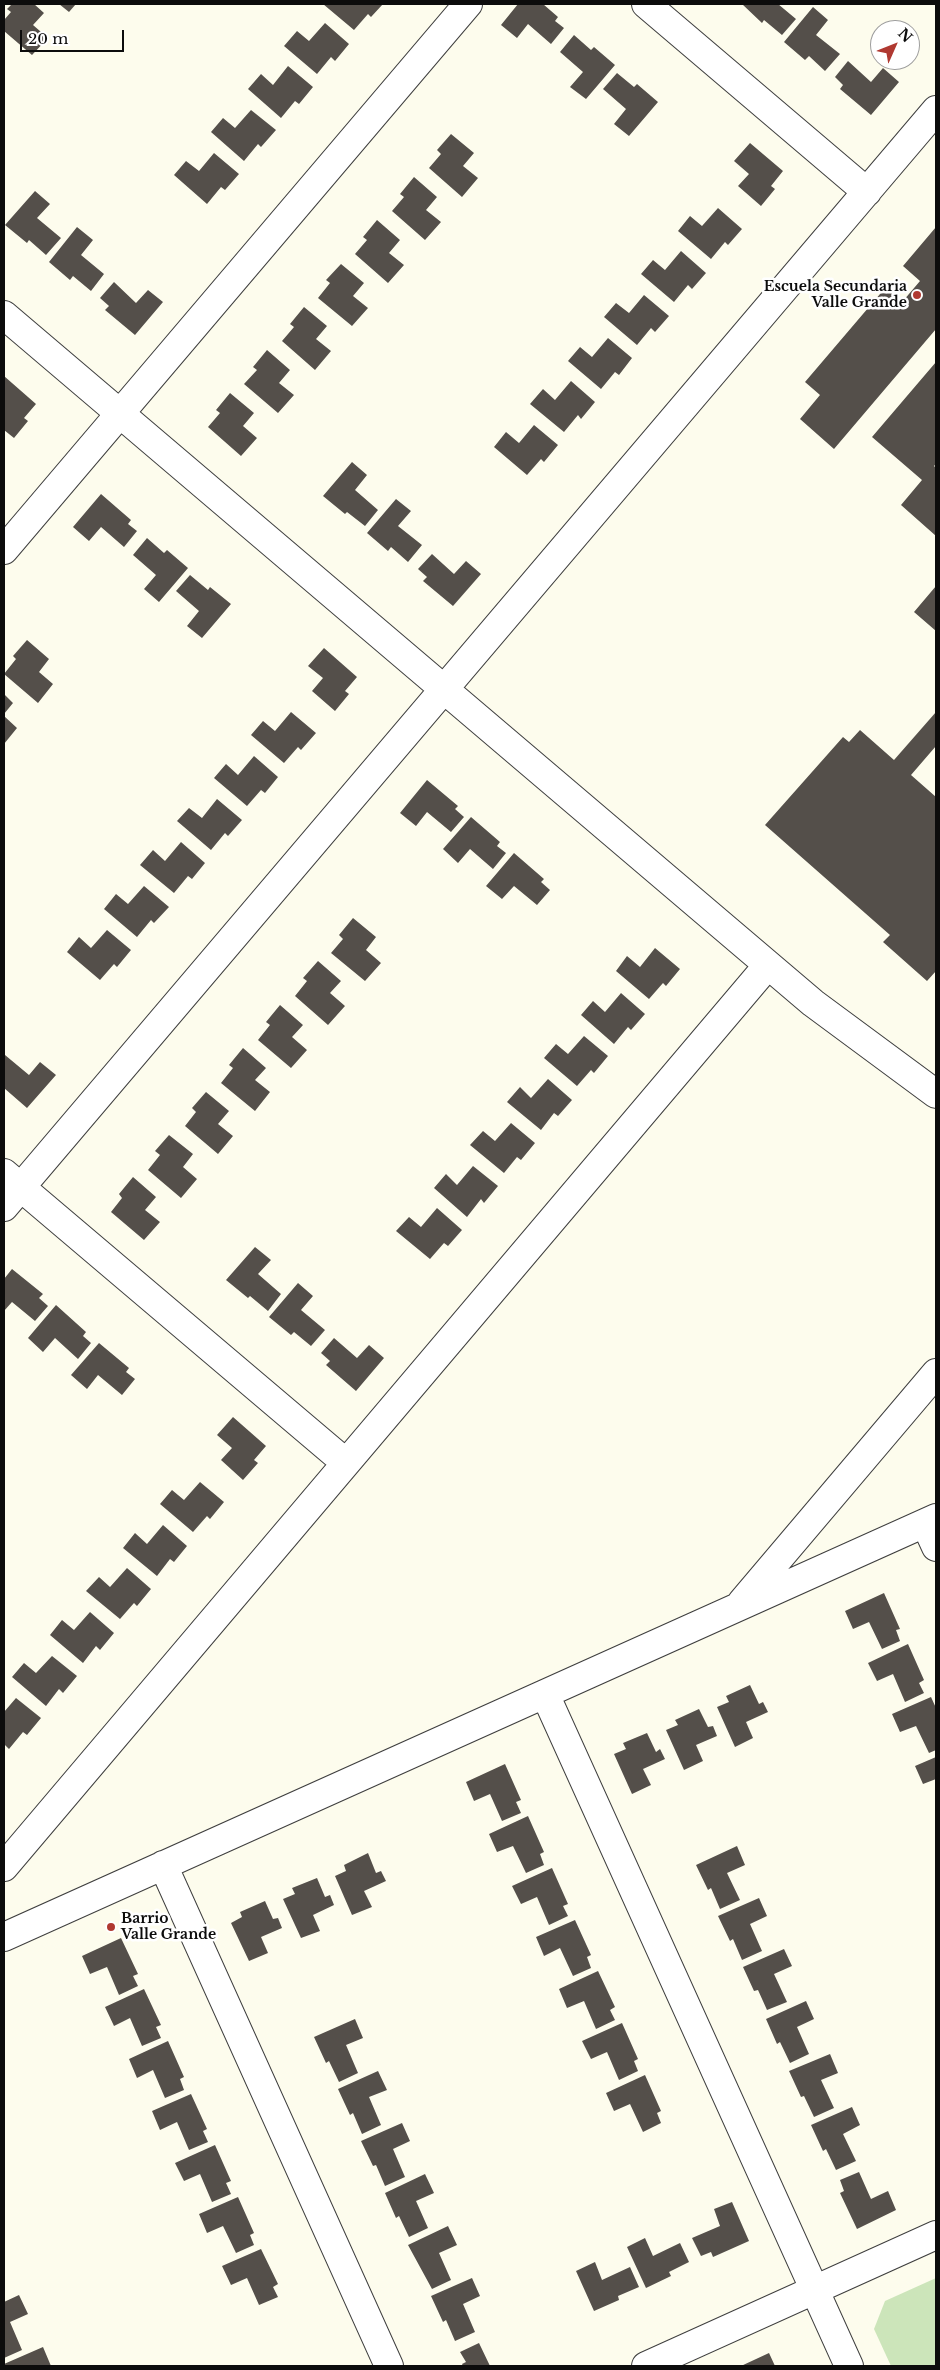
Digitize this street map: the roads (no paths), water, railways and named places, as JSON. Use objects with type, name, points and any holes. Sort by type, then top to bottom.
[{"type":"street","points":[[4,550],[468,4]]},
{"type":"street","points":[[646,4],[867,192]]},
{"type":"street","points":[[346,1463],[9,1189],[444,689],[936,110]]},
{"type":"street","points":[[4,315],[813,1003],[936,1094]]},
{"type":"street","points":[[4,1867],[768,965]]},
{"type":"street","points":[[738,1607],[936,1372]]},
{"type":"street","points":[[4,1936],[931,1521],[936,1548]]},
{"type":"street","points":[[544,1694],[848,2366]]},
{"type":"street","points":[[163,1865],[389,2366]]},
{"type":"street","points":[[646,2366],[936,2235]]},
{"type":"place","name":"Escuela Secundaria Valle Grande","points":[[917,295]]},
{"type":"place","name":"Barrio Valle Grande","points":[[111,1927]]}]
